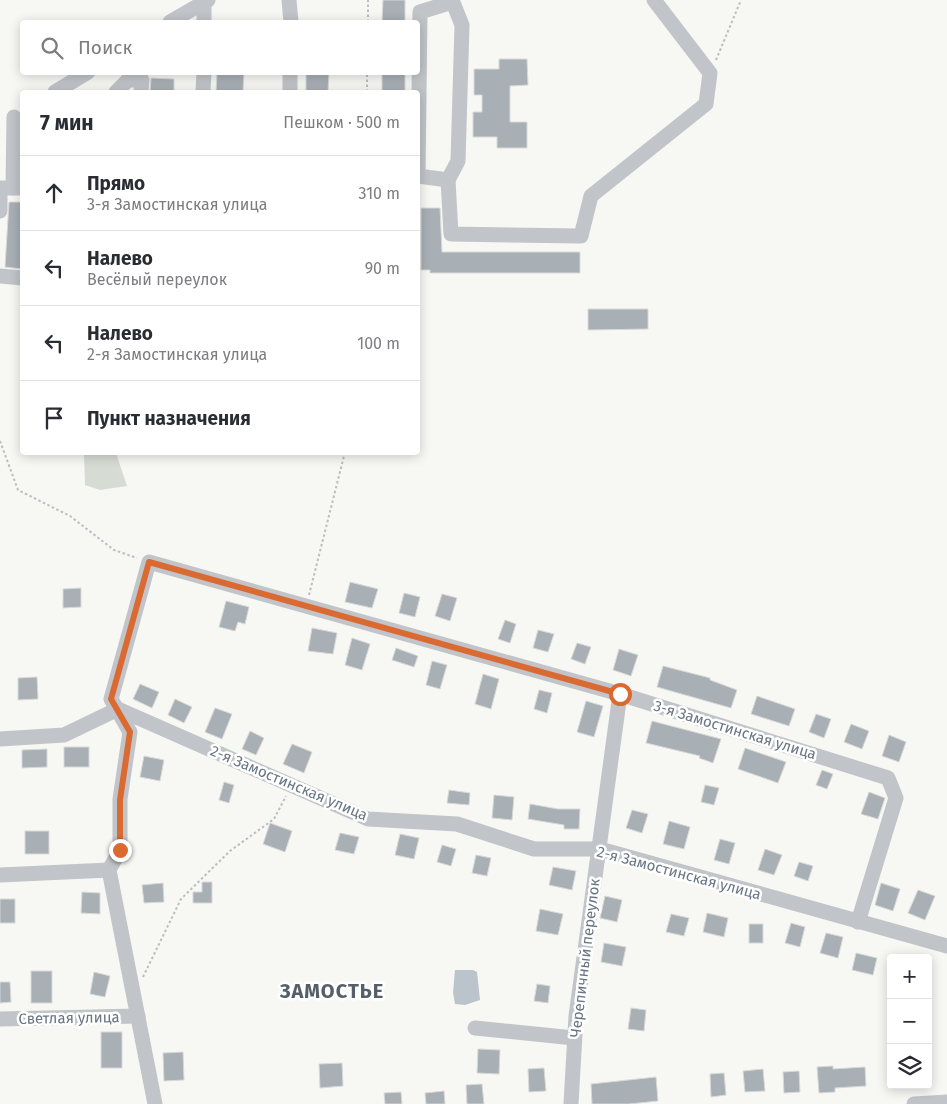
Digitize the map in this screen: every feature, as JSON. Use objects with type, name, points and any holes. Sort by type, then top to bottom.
[{"type":"street","points":[[289,0],[291,20]]},
{"type":"street","points":[[420,20],[420,12],[452,1],[462,25],[458,161],[448,180],[451,234],[581,236],[591,196],[706,104],[710,73],[654,0]]},
{"type":"street","points":[[173,20],[206,1]]},
{"type":"street","points":[[204,20],[206,1]]},
{"type":"street","points":[[58,90],[83,75]]},
{"type":"street","points":[[204,75],[204,90]]},
{"type":"street","points":[[290,75],[290,90]]},
{"type":"street","points":[[419,75],[419,90]]},
{"type":"street","points":[[118,90],[128,80],[142,80],[141,90]]},
{"type":"street","points":[[0,126],[18,115]]},
{"type":"street","points":[[0,211],[0,188],[18,188],[18,115]]},
{"type":"street","points":[[420,176],[448,180]]},
{"type":"street","points":[[0,276],[20,278]]},
{"type":"street","points":[[149,562],[111,699],[130,732],[120,800],[120,850],[109,870],[156,1104]]},
{"type":"street","name":"3-я Замостинская улица","points":[[149,562],[306,604],[620,694],[888,778],[896,798],[858,922]]},
{"type":"street","name":"Черепичный переулок","points":[[571,1104],[574,1038],[620,694]]},
{"type":"street","points":[[0,739],[64,735],[118,709]]},
{"type":"street","name":"2-я Замостинская улица","points":[[118,709],[368,819],[457,824],[534,849],[600,849],[947,946]]},
{"type":"street","points":[[0,875],[109,870]]},
{"type":"street","name":"Светлая улица","points":[[0,1019],[138,1016]]},
{"type":"street","points":[[475,1028],[574,1038]]},
{"type":"street","points":[[914,1104],[947,1102]]},
{"type":"path","points":[[368,0],[368,20]]},
{"type":"path","points":[[710,73],[741,0]]},
{"type":"path","points":[[367,75],[367,90]]},
{"type":"path","points":[[0,441],[18,490],[70,516],[114,550],[149,562]]},
{"type":"path","points":[[306,604],[344,455]]},
{"type":"path","points":[[142,984],[143,976],[181,899],[230,851],[274,819],[292,786]]},
{"type":"shaded area","points":[[84,455],[117,455],[127,486],[100,490],[85,485]]},
{"type":"shaded area","points":[[455,970],[473,970],[477,972],[480,1000],[465,1005],[455,1004],[453,993]]},
{"type":"building","points":[[383,0],[405,0],[405,20],[382,20]]},
{"type":"building","points":[[499,59],[527,59],[528,85],[510,86],[510,122],[527,122],[527,148],[497,148],[497,137],[473,137],[473,112],[482,112],[482,95],[474,95],[474,69],[499,69]]},
{"type":"building","points":[[217,75],[244,75],[243,90],[216,90]]},
{"type":"building","points":[[306,75],[329,75],[328,90],[306,90]]},
{"type":"building","points":[[382,75],[405,75],[405,90],[382,90]]},
{"type":"building","points":[[151,78],[174,79],[174,90],[150,90]]},
{"type":"building","points":[[9,202],[20,202],[20,269],[5,267]]},
{"type":"building","points":[[421,208],[440,208],[442,252],[580,252],[580,273],[430,273],[430,270],[421,270]]},
{"type":"building","points":[[588,309],[648,309],[648,329],[588,330]]},
{"type":"building","points":[[350,582],[378,589],[372,608],[345,602]]},
{"type":"building","points":[[81,588],[81,607],[63,608],[63,589]]},
{"type":"building","points":[[404,593],[420,597],[415,617],[399,613]]},
{"type":"building","points":[[442,594],[457,598],[450,621],[435,616]]},
{"type":"building","points":[[226,601],[249,607],[245,624],[238,622],[235,631],[219,627]]},
{"type":"building","points":[[505,620],[516,624],[510,643],[498,639]]},
{"type":"building","points":[[312,628],[337,633],[333,654],[308,651]]},
{"type":"building","points":[[538,630],[554,634],[548,652],[533,648]]},
{"type":"building","points":[[352,638],[370,644],[362,670],[345,665]]},
{"type":"building","points":[[577,643],[591,647],[585,664],[571,659]]},
{"type":"building","points":[[396,648],[418,656],[414,667],[392,660]]},
{"type":"building","points":[[619,649],[638,655],[631,676],[613,670]]},
{"type":"building","points":[[432,661],[447,665],[440,689],[426,685]]},
{"type":"building","points":[[663,666],[710,678],[710,680],[737,690],[731,708],[657,687]]},
{"type":"building","points":[[483,674],[499,679],[491,709],[475,704]]},
{"type":"building","points":[[37,677],[38,699],[18,700],[18,678]]},
{"type":"building","points":[[140,684],[159,692],[152,708],[133,699]]},
{"type":"building","points":[[539,690],[552,693],[547,713],[534,709]]},
{"type":"building","points":[[757,696],[795,709],[789,726],[751,714]]},
{"type":"building","points":[[175,699],[192,707],[184,723],[168,715]]},
{"type":"building","points":[[586,701],[603,706],[594,737],[577,732]]},
{"type":"building","points":[[215,708],[232,714],[222,739],[205,732]]},
{"type":"building","points":[[816,714],[831,719],[824,738],[809,732]]},
{"type":"building","points":[[652,721],[721,739],[713,763],[699,758],[700,756],[646,743]]},
{"type":"building","points":[[851,724],[869,731],[862,749],[844,742]]},
{"type":"building","points":[[250,731],[264,738],[256,755],[242,749]]},
{"type":"building","points":[[889,735],[906,742],[899,762],[882,756]]},
{"type":"building","points":[[292,744],[312,752],[304,773],[283,764]]},
{"type":"building","points":[[64,747],[89,747],[89,767],[64,767]]},
{"type":"building","points":[[745,748],[786,762],[778,783],[738,769]]},
{"type":"building","points":[[47,749],[47,767],[22,768],[22,750]]},
{"type":"building","points":[[144,756],[164,760],[160,781],[140,777]]},
{"type":"building","points":[[822,770],[833,774],[827,789],[816,785]]},
{"type":"building","points":[[224,782],[234,785],[229,803],[219,800]]},
{"type":"building","points":[[705,785],[719,788],[714,805],[701,802]]},
{"type":"building","points":[[449,790],[470,793],[469,805],[447,803]]},
{"type":"building","points":[[869,792],[885,798],[878,819],[861,814]]},
{"type":"building","points":[[494,795],[514,797],[512,820],[492,818]]},
{"type":"building","points":[[530,804],[558,809],[580,809],[579,829],[564,829],[564,825],[528,819]]},
{"type":"building","points":[[632,810],[648,814],[642,833],[626,828]]},
{"type":"building","points":[[669,821],[690,827],[684,849],[663,844]]},
{"type":"building","points":[[270,823],[292,831],[285,852],[263,844]]},
{"type":"building","points":[[25,831],[49,831],[49,854],[25,854]]},
{"type":"building","points":[[340,833],[359,837],[354,854],[335,850]]},
{"type":"building","points":[[400,834],[419,838],[414,859],[395,855]]},
{"type":"building","points":[[720,839],[735,843],[729,864],[714,860]]},
{"type":"building","points":[[442,845],[456,849],[451,866],[437,862]]},
{"type":"building","points":[[765,849],[782,855],[774,875],[758,870]]},
{"type":"building","points":[[476,855],[491,858],[487,876],[472,873]]},
{"type":"building","points":[[799,862],[813,866],[808,881],[794,876]]},
{"type":"building","points":[[553,867],[576,871],[572,890],[549,885]]},
{"type":"building","points":[[202,882],[212,882],[212,903],[193,903],[193,892],[202,892]]},
{"type":"building","points":[[163,883],[164,902],[144,903],[142,885]]},
{"type":"building","points":[[881,883],[900,889],[893,911],[875,905]]},
{"type":"building","points":[[918,890],[935,896],[925,920],[908,913]]},
{"type":"building","points":[[82,892],[100,893],[100,914],[81,913]]},
{"type":"building","points":[[605,896],[622,900],[617,922],[600,918]]},
{"type":"building","points":[[0,899],[15,899],[15,923],[0,923]]},
{"type":"building","points":[[540,909],[563,914],[558,935],[536,931]]},
{"type":"building","points":[[707,913],[728,918],[724,937],[703,932]]},
{"type":"building","points":[[671,914],[689,918],[684,936],[666,932]]},
{"type":"building","points":[[791,923],[805,927],[800,947],[785,943]]},
{"type":"building","points":[[749,924],[763,924],[763,943],[749,943]]},
{"type":"building","points":[[826,933],[843,937],[838,958],[820,953]]},
{"type":"building","points":[[604,943],[626,947],[622,966],[601,962]]},
{"type":"building","points":[[856,953],[877,958],[873,975],[852,970]]},
{"type":"building","points":[[31,971],[52,971],[52,1003],[31,1003]]},
{"type":"building","points":[[94,972],[110,976],[105,997],[90,994]]},
{"type":"building","points":[[0,982],[10,982],[11,1002],[0,1003]]},
{"type":"building","points":[[537,984],[550,986],[548,1003],[534,1001]]},
{"type":"building","points":[[631,1008],[646,1010],[644,1031],[628,1029]]},
{"type":"building","points":[[101,1032],[122,1032],[122,1068],[101,1068]]},
{"type":"building","points":[[478,1049],[500,1050],[499,1074],[477,1073]]},
{"type":"building","points":[[183,1052],[184,1080],[164,1081],[163,1053]]},
{"type":"building","points":[[342,1063],[343,1086],[320,1088],[319,1064]]},
{"type":"building","points":[[833,1066],[833,1069],[865,1067],[866,1086],[835,1088],[835,1092],[819,1093],[817,1067]]},
{"type":"building","points":[[544,1068],[546,1091],[529,1092],[528,1069]]},
{"type":"building","points":[[763,1069],[765,1091],[745,1092],[743,1071]]},
{"type":"building","points":[[799,1071],[800,1092],[784,1093],[783,1072]]},
{"type":"building","points":[[724,1073],[726,1095],[711,1097],[710,1074]]},
{"type":"building","points":[[656,1077],[658,1101],[629,1104],[592,1104],[591,1084]]},
{"type":"building","points":[[482,1084],[484,1104],[467,1104],[466,1085]]},
{"type":"building","points":[[444,1091],[445,1104],[426,1104],[425,1093]]},
{"type":"building","points":[[401,1092],[402,1104],[385,1104],[384,1093]]},
{"type":"district","name":"ЗАМОСТЬЕ","points":[[332,991]]},
{"type":"route","points":[[120,850],[120,800],[130,732],[111,699],[149,562],[306,604],[620,694]]}]
